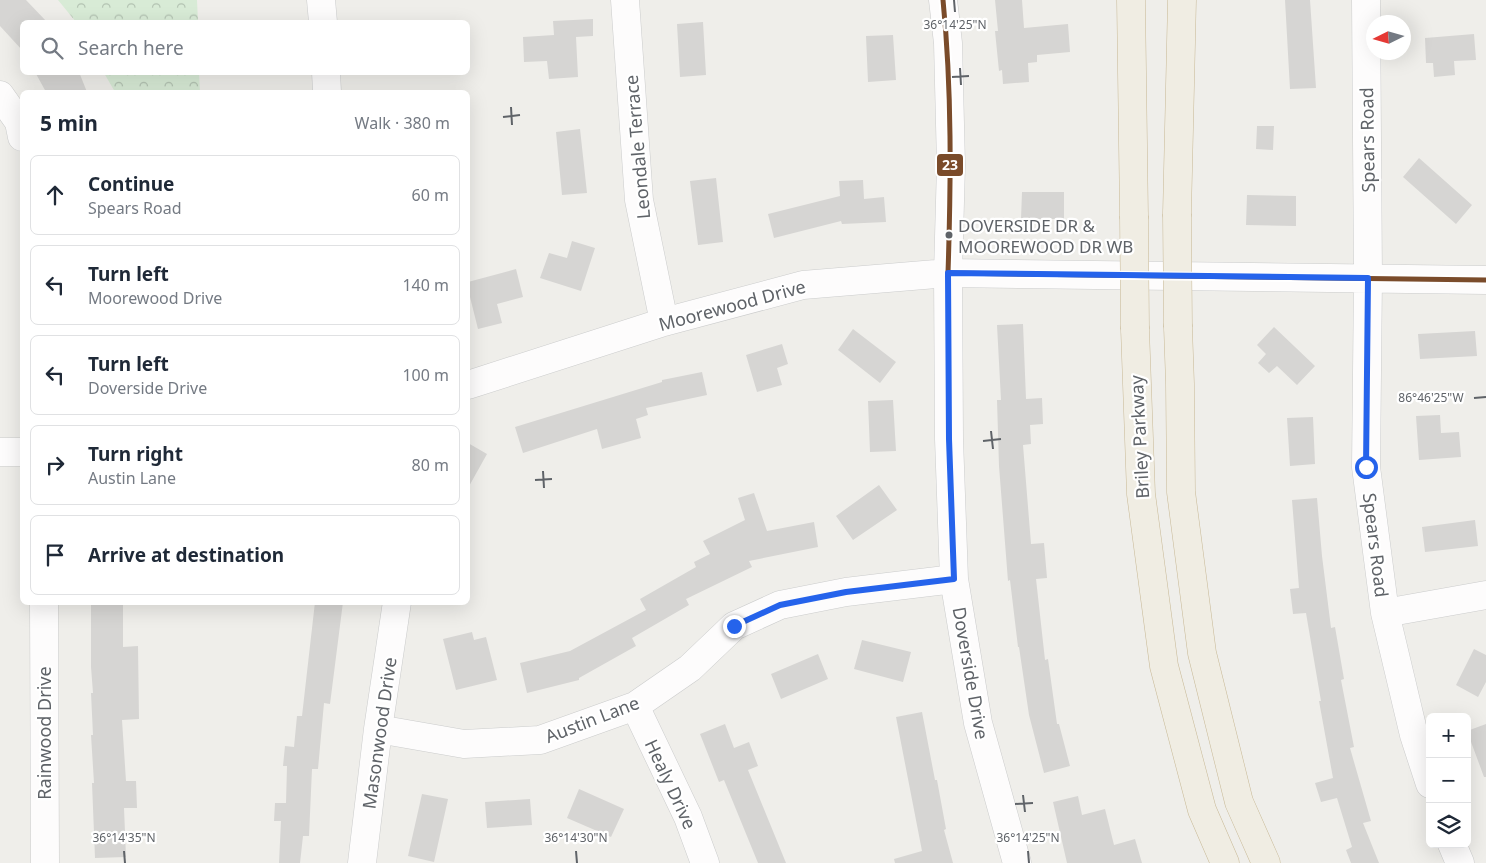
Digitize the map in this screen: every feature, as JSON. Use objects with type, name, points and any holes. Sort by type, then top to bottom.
[{"type":"highway","name":"Briley Parkway","points":[[1131,0],[1135,329],[1141,494],[1164,666],[1202,810],[1226,863]]},
{"type":"highway","points":[[1182,0],[1177,214],[1181,492],[1202,653],[1240,802],[1266,863]]},
{"type":"street","points":[[321,0],[322,20]]},
{"type":"street","name":"Leondale Terrace","points":[[625,0],[639,200],[664,322]]},
{"type":"street","name":"Doverside Drive","points":[[943,0],[948,43],[951,165],[948,273],[949,439],[954,579],[978,723],[1017,863]]},
{"type":"street","name":"Spears Road","points":[[1366,0],[1368,278],[1366,467],[1385,612],[1414,735],[1426,772]]},
{"type":"street","points":[[326,75],[327,90]]},
{"type":"street","points":[[0,95],[18,122],[20,130]]},
{"type":"street","name":"Moorewood Drive","points":[[470,384],[664,322],[803,285],[948,273],[1486,280]]},
{"type":"street","points":[[0,452],[20,452]]},
{"type":"street","name":"Austin Lane","points":[[378,729],[464,744],[540,740],[635,706],[690,668],[734,626],[780,605],[846,592],[954,579]]},
{"type":"street","points":[[1385,612],[1486,595]]},
{"type":"street","name":"Rainwood Drive","points":[[44,605],[45,863]]},
{"type":"street","name":"Masonwood Drive","points":[[362,863],[378,729],[397,605]]},
{"type":"street","name":"Healy Drive","points":[[635,706],[688,817],[705,863]]},
{"type":"street","points":[[1454,848],[1460,863]]},
{"type":"green space","points":[[58,0],[197,0],[198,20],[74,20]]},
{"type":"green space","points":[[105,75],[199,75],[200,90],[114,90]]},
{"type":"building","points":[[0,0],[26,0],[45,20],[20,20],[20,48],[0,26]]},
{"type":"building","points":[[995,0],[1022,0],[1024,28],[1068,24],[1070,52],[1037,55],[1037,62],[1028,63],[1029,82],[1003,84],[1002,70],[999,71],[995,31],[998,31]]},
{"type":"building","points":[[1285,0],[1310,0],[1316,88],[1290,89]]},
{"type":"building","points":[[593,19],[593,36],[576,37],[578,77],[549,79],[547,61],[524,62],[523,37],[554,35],[553,21]]},
{"type":"building","points":[[703,22],[706,75],[680,77],[677,24]]},
{"type":"building","points":[[1474,34],[1476,60],[1454,61],[1455,75],[1434,77],[1433,63],[1426,63],[1425,38]]},
{"type":"building","points":[[893,35],[896,80],[868,82],[866,36]]},
{"type":"building","points":[[37,75],[80,75],[86,90],[45,90]]},
{"type":"building","points":[[1257,126],[1274,126],[1273,150],[1256,149]]},
{"type":"building","points":[[580,129],[587,193],[562,195],[556,132]]},
{"type":"building","points":[[1419,158],[1472,205],[1456,224],[1403,177]]},
{"type":"building","points":[[716,178],[723,242],[698,245],[690,181]]},
{"type":"building","points":[[863,180],[864,199],[884,197],[886,222],[842,224],[841,221],[774,238],[768,214],[840,196],[839,181]]},
{"type":"building","points":[[1022,192],[1064,192],[1064,219],[1021,219]]},
{"type":"building","points":[[1247,195],[1296,196],[1296,226],[1246,225]]},
{"type":"building","points":[[572,241],[595,248],[581,291],[540,278],[549,253],[567,258]]},
{"type":"building","points":[[516,269],[523,297],[497,304],[502,323],[478,329],[470,297],[470,281]]},
{"type":"building","points":[[1023,324],[1026,399],[1042,398],[1043,424],[1030,425],[1031,444],[1023,445],[1031,544],[1044,543],[1047,578],[1036,579],[1045,660],[1048,659],[1057,724],[1059,724],[1070,766],[1044,773],[1029,715],[1010,580],[1008,581],[999,466],[997,400],[1001,400],[997,325]]},
{"type":"building","points":[[1274,327],[1315,366],[1297,385],[1277,366],[1269,373],[1258,363],[1266,354],[1257,345]]},
{"type":"building","points":[[853,329],[896,362],[880,383],[838,350]]},
{"type":"building","points":[[1475,331],[1477,356],[1420,359],[1418,334]]},
{"type":"building","points":[[782,344],[788,364],[777,368],[782,385],[757,392],[746,355]]},
{"type":"building","points":[[702,372],[707,395],[646,408],[648,415],[636,419],[641,438],[602,449],[597,429],[523,453],[515,427],[662,382],[662,380]]},
{"type":"building","points":[[893,400],[896,451],[870,452],[868,401]]},
{"type":"building","points":[[1440,415],[1441,433],[1459,432],[1461,457],[1419,460],[1416,416]]},
{"type":"building","points":[[1313,417],[1315,464],[1290,466],[1287,418]]},
{"type":"building","points":[[470,444],[487,454],[470,484]]},
{"type":"building","points":[[879,485],[897,510],[853,540],[836,516]]},
{"type":"building","points":[[754,493],[767,531],[814,522],[818,547],[749,561],[752,567],[686,599],[689,605],[632,638],[636,646],[579,678],[579,680],[527,693],[520,663],[570,651],[646,610],[640,599],[696,567],[694,562],[710,554],[703,541],[745,520],[738,498]]},
{"type":"building","points":[[1317,498],[1331,628],[1335,627],[1344,679],[1341,680],[1354,747],[1350,748],[1371,821],[1363,823],[1379,863],[1351,863],[1346,850],[1352,847],[1337,798],[1321,802],[1315,783],[1333,778],[1306,613],[1293,614],[1290,589],[1299,588],[1292,500]]},
{"type":"building","points":[[1475,520],[1478,546],[1425,552],[1422,527]]},
{"type":"building","points":[[91,605],[123,605],[123,647],[138,646],[139,719],[122,720],[126,781],[136,781],[137,808],[124,808],[126,857],[95,858]]},
{"type":"building","points":[[315,605],[343,605],[330,704],[324,703],[318,769],[312,769],[309,836],[303,836],[300,863],[279,863],[281,821],[274,821],[275,803],[286,803],[287,766],[283,766],[285,746],[294,747],[297,716],[302,716]]},
{"type":"building","points":[[472,632],[474,640],[486,637],[497,680],[456,690],[443,639]]},
{"type":"building","points":[[862,640],[911,652],[903,682],[854,669]]},
{"type":"building","points":[[1474,649],[1486,655],[1486,682],[1478,697],[1456,685]]},
{"type":"building","points":[[818,654],[828,679],[781,699],[771,674]]},
{"type":"building","points":[[922,712],[935,780],[937,780],[946,829],[944,830],[953,863],[895,863],[894,859],[922,851],[896,717]]},
{"type":"building","points":[[725,724],[734,748],[749,742],[758,766],[748,770],[786,863],[758,863],[724,780],[719,782],[700,734]]},
{"type":"building","points":[[1486,724],[1486,777],[1484,777],[1471,742],[1471,730]]},
{"type":"building","points":[[579,789],[624,809],[611,837],[567,818]]},
{"type":"building","points":[[422,794],[448,799],[434,862],[408,856]]},
{"type":"building","points":[[1078,796],[1082,815],[1105,809],[1114,845],[1135,839],[1142,863],[1067,863],[1053,802]]},
{"type":"building","points":[[530,799],[532,825],[487,828],[485,802]]},
{"type":"transit line","name":"23","points":[[943,0],[950,136],[948,273],[1486,280]]},
{"type":"place","name":"DOVERSIDE DR & MOOREWOOD DR WB","points":[[949,235]]},
{"type":"route","points":[[734,626],[780,605],[846,592],[954,579],[949,439],[948,273],[1368,278],[1366,467]]}]
